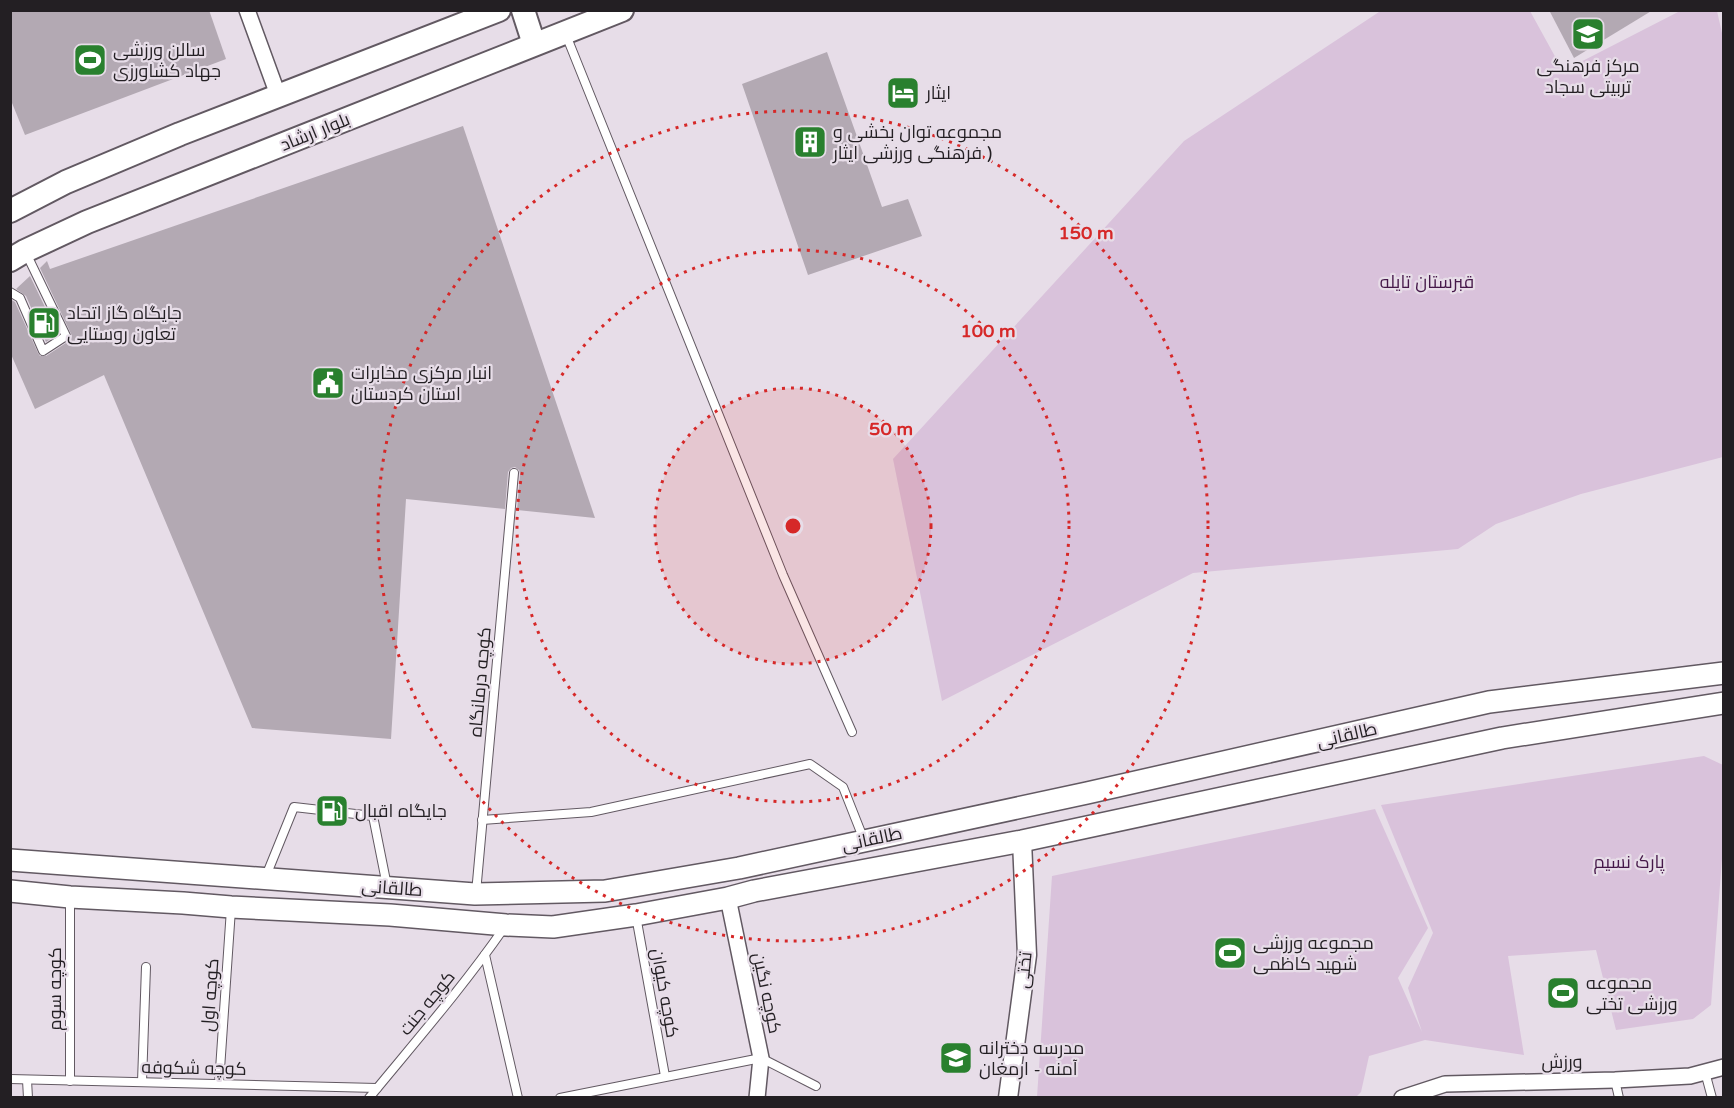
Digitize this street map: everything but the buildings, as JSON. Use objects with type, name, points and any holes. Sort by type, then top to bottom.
[{"type":"main road","points":[[10,211],[66,182],[278,95],[499,10]]},
{"type":"main road","points":[[523,10],[534,44]]},
{"type":"main road","name":"بلوار ارشاد","points":[[18,255],[87,222],[622,10]]},
{"type":"main road","name":"طالقانی","points":[[10,860],[476,894],[605,891],[739,868],[1013,810],[1489,702],[1724,673]]},
{"type":"main road","name":"طالقانی","points":[[10,891],[231,908],[390,915],[553,927],[636,915],[1022,841],[1502,738],[1724,704]]},
{"type":"main road","points":[[1013,810],[1022,841]]},
{"type":"street","points":[[247,10],[278,95]]},
{"type":"street","name":"تختی","points":[[1008,1098],[1027,955],[1022,841]]},
{"type":"street","name":"کوچه نگین","points":[[728,898],[761,1058],[757,1098]]},
{"type":"street","name":"ورزش","points":[[1402,1098],[1445,1084],[1690,1076],[1724,1067]]},
{"type":"lane","points":[[565,34],[783,575],[852,732]]},
{"type":"lane","points":[[10,292],[20,298],[43,351],[66,336],[18,255]]},
{"type":"lane","name":"کوچه درمانگاه","points":[[476,894],[514,473]]},
{"type":"lane","points":[[482,820],[591,812],[810,764],[843,787],[865,841]]},
{"type":"lane","points":[[265,879],[294,807],[373,816],[387,888]]},
{"type":"lane","name":"کوچه سوم","points":[[70,897],[70,1081]]},
{"type":"lane","name":"کوچه اول","points":[[219,1084],[231,908]]},
{"type":"lane","name":"کوچه کیوان","points":[[636,915],[665,1076]]},
{"type":"lane","name":"کوچه جنت","points":[[369,1098],[485,955],[506,925]]},
{"type":"lane","points":[[485,955],[518,1098]]},
{"type":"lane","points":[[142,1082],[146,967]]},
{"type":"lane","points":[[560,1098],[761,1058],[816,1086]]},
{"type":"lane","points":[[1705,1072],[1712,1098]]},
{"type":"lane","name":"کوچه شکوفه","points":[[10,1079],[377,1088]]},
{"type":"lane","points":[[27,1080],[28,1098]]},
{"type":"lane","points":[[1615,1080],[1619,1098]]},
{"type":"lane","points":[[606,1088],[607,1098]]},
{"type":"green space","name":"قبرستان تایله","points":[[1382,10],[1530,11],[1563,71],[1680,11],[1717,11],[1724,42],[1723,457],[1581,494],[1496,524],[1458,549],[1193,573],[942,701],[893,459],[1184,141]]},
{"type":"green space","name":"پارک نسیم","points":[[1704,756],[1723,765],[1723,845],[1711,1005],[1693,1019],[1616,1030],[1596,950],[1508,956],[1524,1055],[1425,1040],[1369,1056],[1361,1092],[1356,1097],[1037,1097],[1052,876],[1375,809],[1428,928],[1398,978],[1422,1032],[1408,988],[1433,933],[1381,805]]},
{"type":"place","name":"مرکز فرهنگی تربیتی سجاد","points":[[1588,34]]},
{"type":"place","name":"سالن ورزشی جهاد کشاورزی","points":[[90,60]]},
{"type":"place","name":"ایثار","points":[[903,93]]},
{"type":"place","name":"مجموعه توان بخشی و فرهنگی ورزشی ایثار )","points":[[810,142]]},
{"type":"place","name":"جایگاه گاز اتحاد تعاون روستایی","points":[[44,323]]},
{"type":"place","name":"انبار مرکزی مخابرات استان کردستان","points":[[328,383]]},
{"type":"place","name":"جایگاه اقبال","points":[[332,811]]},
{"type":"place","name":"مجموعه ورزشی شهید کاظمی","points":[[1230,953]]},
{"type":"place","name":"مجموعه ورزشی تختی","points":[[1563,993]]},
{"type":"place","name":"مدرسه دخترانه آمنه - ارمغان","points":[[956,1058]]}]
